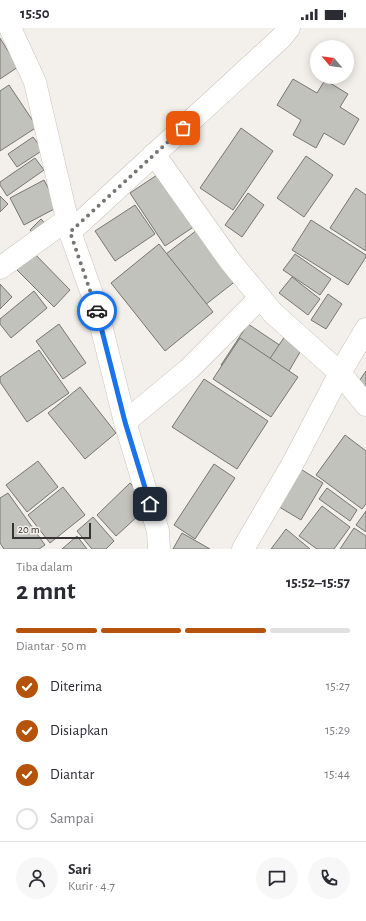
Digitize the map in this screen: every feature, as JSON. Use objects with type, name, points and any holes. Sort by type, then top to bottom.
[{"type":"street","points":[[10,28],[35,82],[69,225],[96,305],[125,422],[158,531],[158,549]]},
{"type":"street","points":[[0,268],[69,225],[154,154],[289,28]]},
{"type":"street","points":[[154,154],[230,261],[260,298],[273,313],[340,373],[366,405]]},
{"type":"street","points":[[125,422],[189,369],[260,298]]},
{"type":"street","points":[[243,549],[292,464],[340,373],[366,329]]},
{"type":"building","points":[[0,38],[18,67],[0,79]]},
{"type":"building","points":[[293,79],[317,93],[323,84],[332,84],[348,94],[340,107],[359,119],[344,145],[324,133],[316,148],[293,135],[301,120],[277,105]]},
{"type":"building","points":[[9,85],[37,127],[0,151],[0,91]]},
{"type":"building","points":[[241,128],[273,151],[233,210],[200,188]]},
{"type":"building","points":[[33,137],[43,150],[17,167],[8,154]]},
{"type":"building","points":[[306,156],[333,175],[304,217],[277,198]]},
{"type":"building","points":[[35,158],[44,170],[7,196],[0,185],[0,182]]},
{"type":"building","points":[[160,173],[195,226],[165,246],[130,193]]},
{"type":"building","points":[[44,180],[58,207],[24,225],[10,198]]},
{"type":"building","points":[[356,188],[366,195],[366,251],[330,228]]},
{"type":"building","points":[[248,193],[264,205],[242,237],[225,225]]},
{"type":"building","points":[[0,196],[8,204],[0,212]]},
{"type":"building","points":[[135,205],[155,234],[115,261],[95,231]]},
{"type":"building","points":[[41,219],[49,228],[37,238],[30,230]]},
{"type":"building","points":[[311,220],[366,255],[348,285],[292,250]]},
{"type":"building","points":[[197,230],[237,280],[205,305],[166,254]]},
{"type":"building","points":[[159,244],[213,312],[165,351],[111,283]]},
{"type":"building","points":[[29,248],[70,290],[54,307],[12,265]]},
{"type":"building","points":[[295,254],[331,279],[320,295],[283,270]]},
{"type":"building","points":[[292,277],[320,299],[308,315],[279,293]]},
{"type":"building","points":[[0,284],[12,297],[0,309]]},
{"type":"building","points":[[34,291],[47,308],[11,338],[0,324],[0,319]]},
{"type":"building","points":[[328,294],[342,304],[326,329],[311,320]]},
{"type":"building","points":[[59,324],[86,363],[63,379],[36,341]]},
{"type":"building","points":[[248,324],[290,352],[263,393],[221,365]]},
{"type":"building","points":[[285,336],[303,347],[286,376],[267,363]]},
{"type":"building","points":[[240,338],[298,377],[271,417],[213,379]]},
{"type":"building","points":[[39,350],[69,393],[27,422],[0,382],[0,377]]},
{"type":"building","points":[[366,371],[366,394],[355,387]]},
{"type":"building","points":[[204,379],[268,421],[237,469],[172,427]]},
{"type":"building","points":[[80,387],[116,433],[85,459],[48,413]]},
{"type":"building","points":[[345,435],[366,451],[366,504],[362,509],[316,475]]},
{"type":"building","points":[[38,461],[58,487],[27,512],[6,485]]},
{"type":"building","points":[[214,464],[235,478],[195,539],[174,525]]},
{"type":"building","points":[[299,468],[323,483],[301,520],[276,505]]},
{"type":"building","points":[[130,483],[150,505],[116,536],[97,515]]},
{"type":"building","points":[[63,487],[85,515],[50,543],[28,515]]},
{"type":"building","points":[[327,488],[357,510],[350,521],[319,499]]},
{"type":"building","points":[[8,493],[45,545],[39,549],[4,549],[0,543],[0,498]]},
{"type":"building","points":[[322,506],[350,527],[334,549],[317,549],[299,536]]},
{"type":"building","points":[[366,511],[366,532],[356,525]]},
{"type":"building","points":[[93,517],[114,541],[106,549],[92,549],[77,531]]},
{"type":"building","points":[[354,528],[366,536],[366,549],[340,549]]},
{"type":"building","points":[[286,529],[310,549],[271,549]]},
{"type":"building","points":[[182,533],[210,549],[173,549]]},
{"type":"building","points":[[77,536],[87,549],[62,549]]},
{"type":"way so far","points":[[97,311],[70,232],[183,128]]},
{"type":"route","points":[[97,311],[125,422],[150,504]]}]
